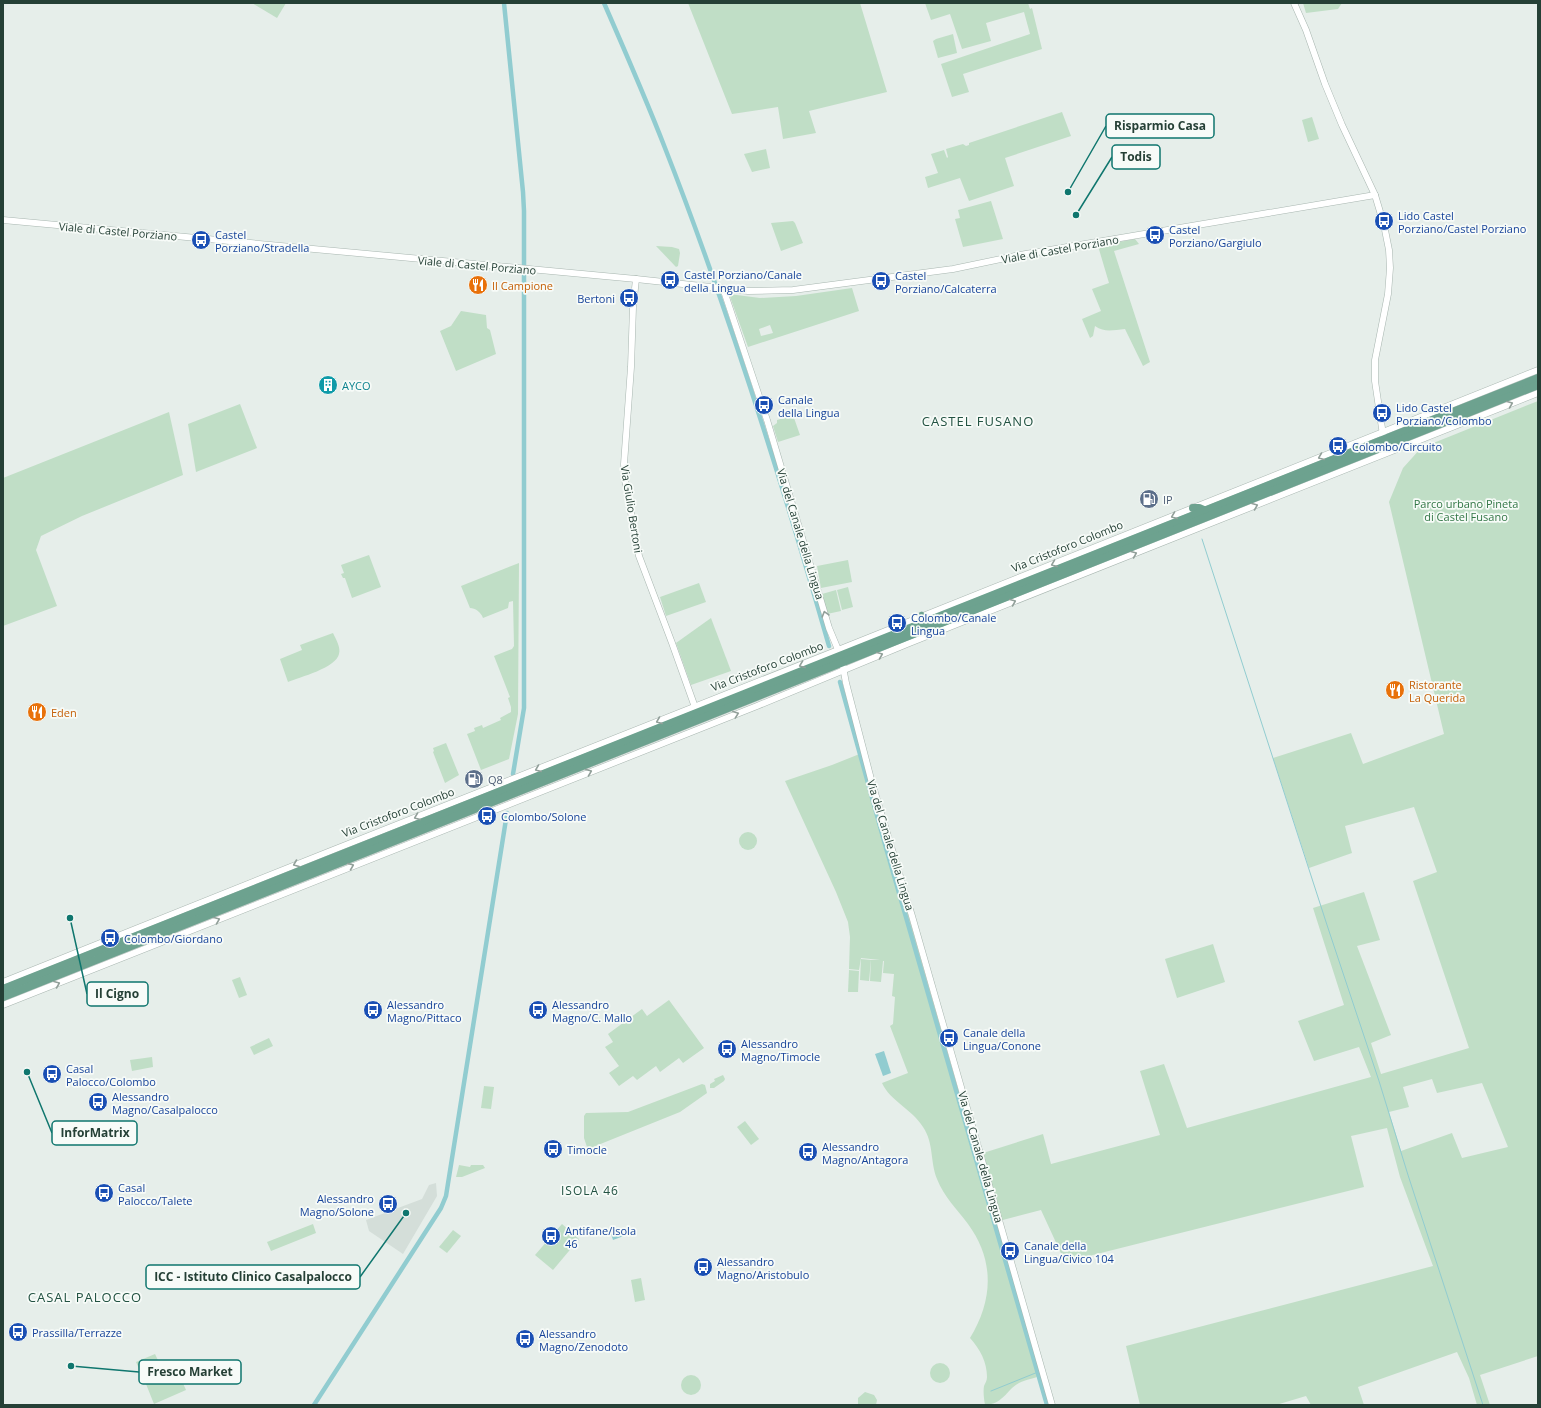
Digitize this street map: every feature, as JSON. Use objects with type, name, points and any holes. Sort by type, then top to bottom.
[{"type":"main road","name":"Via Cristoforo Colombo","points":[[3,997],[699,716],[746,702],[932,621],[1538,378]]},
{"type":"main road","name":"Via Cristoforo Colombo","points":[[3,989],[841,660],[1384,439],[1538,385]]},
{"type":"main road","points":[[1193,508],[1199,508],[1206,511]]},
{"type":"main road","points":[[922,616],[932,621]]},
{"type":"street","points":[[1294,3],[1306,30],[1325,84],[1342,125],[1376,195],[1389,250],[1390,268],[1388,294],[1375,360],[1375,381],[1384,439],[1384,451],[1382,456]]},
{"type":"street","name":"Viale di Castel Porziano","points":[[3,220],[636,279],[748,291],[793,290],[952,269],[1043,251],[1376,195]]},
{"type":"street","name":"Via Giulio Bertoni","points":[[636,279],[625,441],[625,480],[639,556],[699,716]]},
{"type":"street","name":"Via del Canale della Lingua","points":[[721,288],[767,420],[829,628],[841,660],[872,783],[912,916],[1052,1405]]},
{"type":"street","name":"Via Cristoforo Colombo","points":[[3,982],[328,852],[699,716],[757,706],[922,616],[1193,508],[1384,439],[1538,370]]},
{"type":"street","points":[[1491,397],[1495,388]]},
{"type":"street","name":"Via Cristoforo Colombo","points":[[841,660],[1382,456],[1538,393]]},
{"type":"street","points":[[746,702],[757,706]]},
{"type":"street","name":"Via Cristoforo Colombo","points":[[3,1005],[699,716]]},
{"type":"shaded area","points":[[436,1183],[437,1196],[403,1254],[369,1231],[366,1220],[422,1199],[429,1185]]},
{"type":"green space","points":[[252,3],[286,3],[277,18]]},
{"type":"green space","points":[[688,3],[860,3],[887,92],[809,111],[816,133],[783,139],[778,107],[732,114]]},
{"type":"green space","points":[[925,3],[1028,3],[1030,9],[1032,8],[1042,49],[963,74],[969,92],[952,97],[941,64],[1030,34],[1024,12],[986,23],[991,41],[962,49],[950,14],[931,20]]},
{"type":"green space","points":[[1303,3],[1342,3],[1338,9],[1306,13]]},
{"type":"green space","points":[[953,34],[957,53],[938,58],[933,41]]},
{"type":"green space","points":[[1062,112],[1071,136],[1005,158],[1014,186],[969,201],[960,178],[928,188],[925,177],[938,173],[931,154],[944,150],[947,158],[946,149],[963,144],[966,146],[969,145],[969,143]]},
{"type":"green space","points":[[1312,117],[1319,139],[1308,142],[1302,120]]},
{"type":"green space","points":[[766,149],[770,168],[752,172],[744,154]]},
{"type":"green space","points":[[991,201],[1003,239],[963,247],[955,219],[960,218],[958,210]]},
{"type":"green space","points":[[793,221],[803,243],[781,251],[771,223]]},
{"type":"green space","points":[[1135,239],[1139,244],[1114,251],[1150,362],[1143,366],[1125,329],[1102,330],[1095,326],[1093,336],[1090,338],[1082,319],[1101,311],[1092,289],[1109,283],[1098,246]]},
{"type":"green space","points":[[656,246],[679,249],[680,253],[678,266],[676,267]]},
{"type":"green space","points":[[852,288],[859,311],[748,347],[729,294],[760,298],[796,296]],"holes":[[[770,325],[773,333],[761,336],[759,329]]]},
{"type":"green space","points":[[461,311],[486,315],[487,328],[490,330],[496,354],[456,371],[440,331],[451,326]]},
{"type":"green space","name":"Parco urbano Pineta di Castel Fusano","points":[[1538,401],[1538,1356],[1480,1375],[1490,1405],[1477,1405],[1469,1378],[1457,1352],[1358,1387],[1364,1405],[1311,1405],[1306,1396],[1276,1405],[1140,1405],[1126,1346],[1433,1266],[1400,1177],[1387,1128],[1351,1136],[1364,1187],[1065,1262],[1041,1210],[999,1221],[980,1154],[1043,1134],[1051,1164],[1160,1135],[1140,1071],[1164,1064],[1187,1128],[1371,1077],[1359,1047],[1314,1061],[1298,1021],[1344,1005],[1313,908],[1364,892],[1380,940],[1357,946],[1391,1035],[1371,1043],[1381,1074],[1469,1048],[1413,881],[1437,872],[1414,807],[1345,826],[1352,853],[1309,868],[1273,758],[1351,733],[1363,764],[1444,734],[1389,502],[1403,468],[1421,448]],"holes":[[[1432,1079],[1437,1093],[1482,1083],[1508,1147],[1462,1158],[1452,1133],[1401,1151],[1389,1112],[1409,1107],[1403,1087]]]},
{"type":"green space","points":[[240,404],[257,448],[196,472],[188,424]]},
{"type":"green space","points":[[169,412],[183,475],[82,516],[41,536],[36,550],[57,606],[3,626],[3,478]]},
{"type":"green space","points":[[793,415],[800,435],[778,442],[773,426],[777,423],[777,420]]},
{"type":"green space","points":[[369,555],[381,587],[352,598],[345,578],[343,578],[341,574],[344,573],[341,565]]},
{"type":"green space","points":[[848,560],[852,582],[821,588],[817,566]]},
{"type":"green space","points":[[519,563],[518,714],[509,759],[481,770],[467,734],[475,731],[474,728],[482,725],[483,728],[501,720],[500,718],[511,712],[508,698],[510,697],[494,656],[512,649],[514,646],[513,601],[509,602],[508,608],[483,618],[478,611],[470,608],[461,586]]},
{"type":"green space","points":[[699,583],[706,602],[666,616],[660,597]]},
{"type":"green space","points":[[848,587],[853,607],[842,610],[837,590]]},
{"type":"green space","points":[[836,590],[841,611],[827,614],[822,594]]},
{"type":"green space","points":[[711,618],[731,671],[691,685],[676,643]]},
{"type":"green space","points":[[333,633],[339,649],[339,654],[336,659],[325,668],[288,682],[280,659],[302,650],[300,645]]},
{"type":"green space","points":[[446,743],[459,775],[445,783],[433,752],[433,748]]},
{"type":"green space","points":[[862,753],[1040,1375],[1019,1383],[1001,1399],[991,1404],[985,1405],[984,1386],[987,1380],[987,1371],[984,1361],[980,1351],[970,1338],[978,1324],[987,1295],[987,1266],[983,1252],[977,1238],[947,1197],[937,1179],[933,1166],[929,1139],[923,1127],[913,1115],[890,1095],[882,1083],[908,1073],[890,1026],[893,1024],[895,997],[892,996],[894,974],[883,973],[883,961],[881,982],[870,981],[871,960],[880,960],[861,958],[859,970],[849,969],[850,937],[848,922],[836,892],[785,781]]},
{"type":"green space","points":[[748,832],[754,835],[757,841],[754,847],[748,850],[742,847],[739,841],[742,835]]},
{"type":"green space","points":[[1213,944],[1225,982],[1177,998],[1165,959]]},
{"type":"green space","points":[[861,959],[871,960],[869,981],[860,980]]},
{"type":"green space","points":[[849,970],[859,971],[858,992],[848,992]]},
{"type":"green space","points":[[240,977],[247,995],[239,998],[232,980]]},
{"type":"green space","points":[[669,1000],[704,1048],[683,1063],[679,1058],[660,1072],[656,1066],[637,1080],[633,1076],[619,1086],[609,1073],[619,1066],[605,1047],[613,1042],[608,1034],[642,1009],[647,1016]]},
{"type":"green space","points":[[269,1038],[273,1046],[254,1055],[250,1047]]},
{"type":"green space","points":[[152,1057],[153,1067],[132,1071],[130,1060]]},
{"type":"green space","points":[[723,1075],[725,1079],[724,1081],[714,1088],[710,1088],[710,1084],[715,1081],[714,1079]]},
{"type":"green space","points":[[702,1084],[705,1085],[707,1093],[680,1112],[593,1147],[587,1147],[584,1138],[584,1116],[586,1113],[628,1112]]},
{"type":"green space","points":[[484,1086],[494,1087],[491,1109],[481,1108]]},
{"type":"green space","points":[[745,1121],[759,1139],[751,1145],[737,1127]]},
{"type":"green space","points":[[459,1165],[470,1167],[471,1165],[483,1165],[485,1168],[462,1177],[456,1177]]},
{"type":"green space","points":[[313,1224],[316,1233],[271,1251],[267,1242]]},
{"type":"green space","points":[[562,1224],[579,1239],[553,1270],[535,1255]]},
{"type":"green space","points":[[453,1230],[461,1236],[447,1253],[439,1247]]},
{"type":"green space","points":[[641,1278],[645,1300],[635,1302],[631,1280]]},
{"type":"green space","points":[[155,1354],[164,1373],[145,1382],[136,1362]]},
{"type":"green space","points":[[940,1363],[947,1366],[950,1373],[947,1380],[940,1383],[933,1380],[930,1373],[933,1366]]},
{"type":"green space","points":[[177,1370],[186,1390],[154,1404],[146,1384]]},
{"type":"green space","points":[[691,1375],[698,1378],[701,1385],[698,1392],[691,1395],[684,1392],[681,1385],[684,1378]]},
{"type":"green space","points":[[865,1392],[874,1395],[877,1400],[876,1405],[858,1405],[858,1398]]},
{"type":"water","points":[[884,1051],[891,1073],[883,1076],[875,1054]]},
{"type":"water","points":[[627,1228],[629,1234],[613,1240],[611,1234]]},
{"type":"waterway","points":[[504,3],[524,211],[524,708],[513,774]]},
{"type":"waterway","points":[[604,3],[658,130],[711,271],[773,458],[829,646]]},
{"type":"waterway","points":[[1202,539],[1483,1405]]},
{"type":"waterway","points":[[840,682],[886,848],[1047,1405]]},
{"type":"waterway","points":[[314,1405],[441,1208],[446,1196],[507,813]]},
{"type":"waterway","points":[[991,1391],[1038,1372]]},
{"type":"place","name":"Risparmio Casa","points":[[1068,192]]},
{"type":"place","name":"Todis","points":[[1076,215]]},
{"type":"place","name":"Lido Castel Porziano/Castel Porziano","points":[[1384,221]]},
{"type":"place","name":"Castel Porziano/Gargiulo","points":[[1155,235]]},
{"type":"place","name":"Castel Porziano/Stradella","points":[[201,240]]},
{"type":"place","name":"Castel Porziano/Canale della Lingua","points":[[670,280]]},
{"type":"place","name":"Castel Porziano/Calcaterra","points":[[881,281]]},
{"type":"place","name":"Il Campione","points":[[478,285]]},
{"type":"place","name":"Bertoni","points":[[629,298]]},
{"type":"place","name":"AYCO","points":[[328,385]]},
{"type":"place","name":"Canale della Lingua","points":[[764,405]]},
{"type":"place","name":"Lido Castel Porziano/Colombo","points":[[1382,413]]},
{"type":"place","name":"Colombo/Circuito","points":[[1338,446]]},
{"type":"place","name":"IP","points":[[1149,499]]},
{"type":"place","name":"Colombo/Canale Lingua","points":[[897,623]]},
{"type":"place","name":"Ristorante La Querida","points":[[1395,690]]},
{"type":"place","name":"Eden","points":[[37,712]]},
{"type":"place","name":"Q8","points":[[474,779]]},
{"type":"place","name":"Colombo/Solone","points":[[487,816]]},
{"type":"place","name":"Il Cigno","points":[[70,918]]},
{"type":"place","name":"Colombo/Giordano","points":[[110,938]]},
{"type":"place","name":"Alessandro Magno/Pittaco","points":[[373,1010]]},
{"type":"place","name":"Alessandro Magno/C. Mallo","points":[[538,1010]]},
{"type":"place","name":"Canale della Lingua/Conone","points":[[949,1038]]},
{"type":"place","name":"Alessandro Magno/Timocle","points":[[727,1049]]},
{"type":"place","name":"InforMatrix","points":[[27,1072]]},
{"type":"place","name":"Casal Palocco/Colombo","points":[[52,1074]]},
{"type":"place","name":"Alessandro Magno/Casalpalocco","points":[[98,1102]]},
{"type":"place","name":"Timocle","points":[[553,1149]]},
{"type":"place","name":"Alessandro Magno/Antagora","points":[[808,1152]]},
{"type":"place","name":"Casal Palocco/Talete","points":[[104,1193]]},
{"type":"place","name":"Alessandro Magno/Solone","points":[[388,1204]]},
{"type":"place","name":"ICC - Istituto Clinico Casalpalocco","points":[[406,1213]]},
{"type":"place","name":"Antifane/Isola 46","points":[[551,1236]]},
{"type":"place","name":"Canale della Lingua/Civico 104","points":[[1010,1251]]},
{"type":"place","name":"Alessandro Magno/Aristobulo","points":[[703,1267]]},
{"type":"place","name":"Prassilla/Terrazze","points":[[18,1332]]},
{"type":"place","name":"Alessandro Magno/Zenodoto","points":[[525,1339]]},
{"type":"place","name":"Fresco Market","points":[[71,1366]]},
{"type":"district","name":"CASTEL FUSANO","points":[[978,421]]},
{"type":"district","name":"ISOLA 46","points":[[590,1190]]},
{"type":"district","name":"CASAL PALOCCO","points":[[85,1297]]}]
